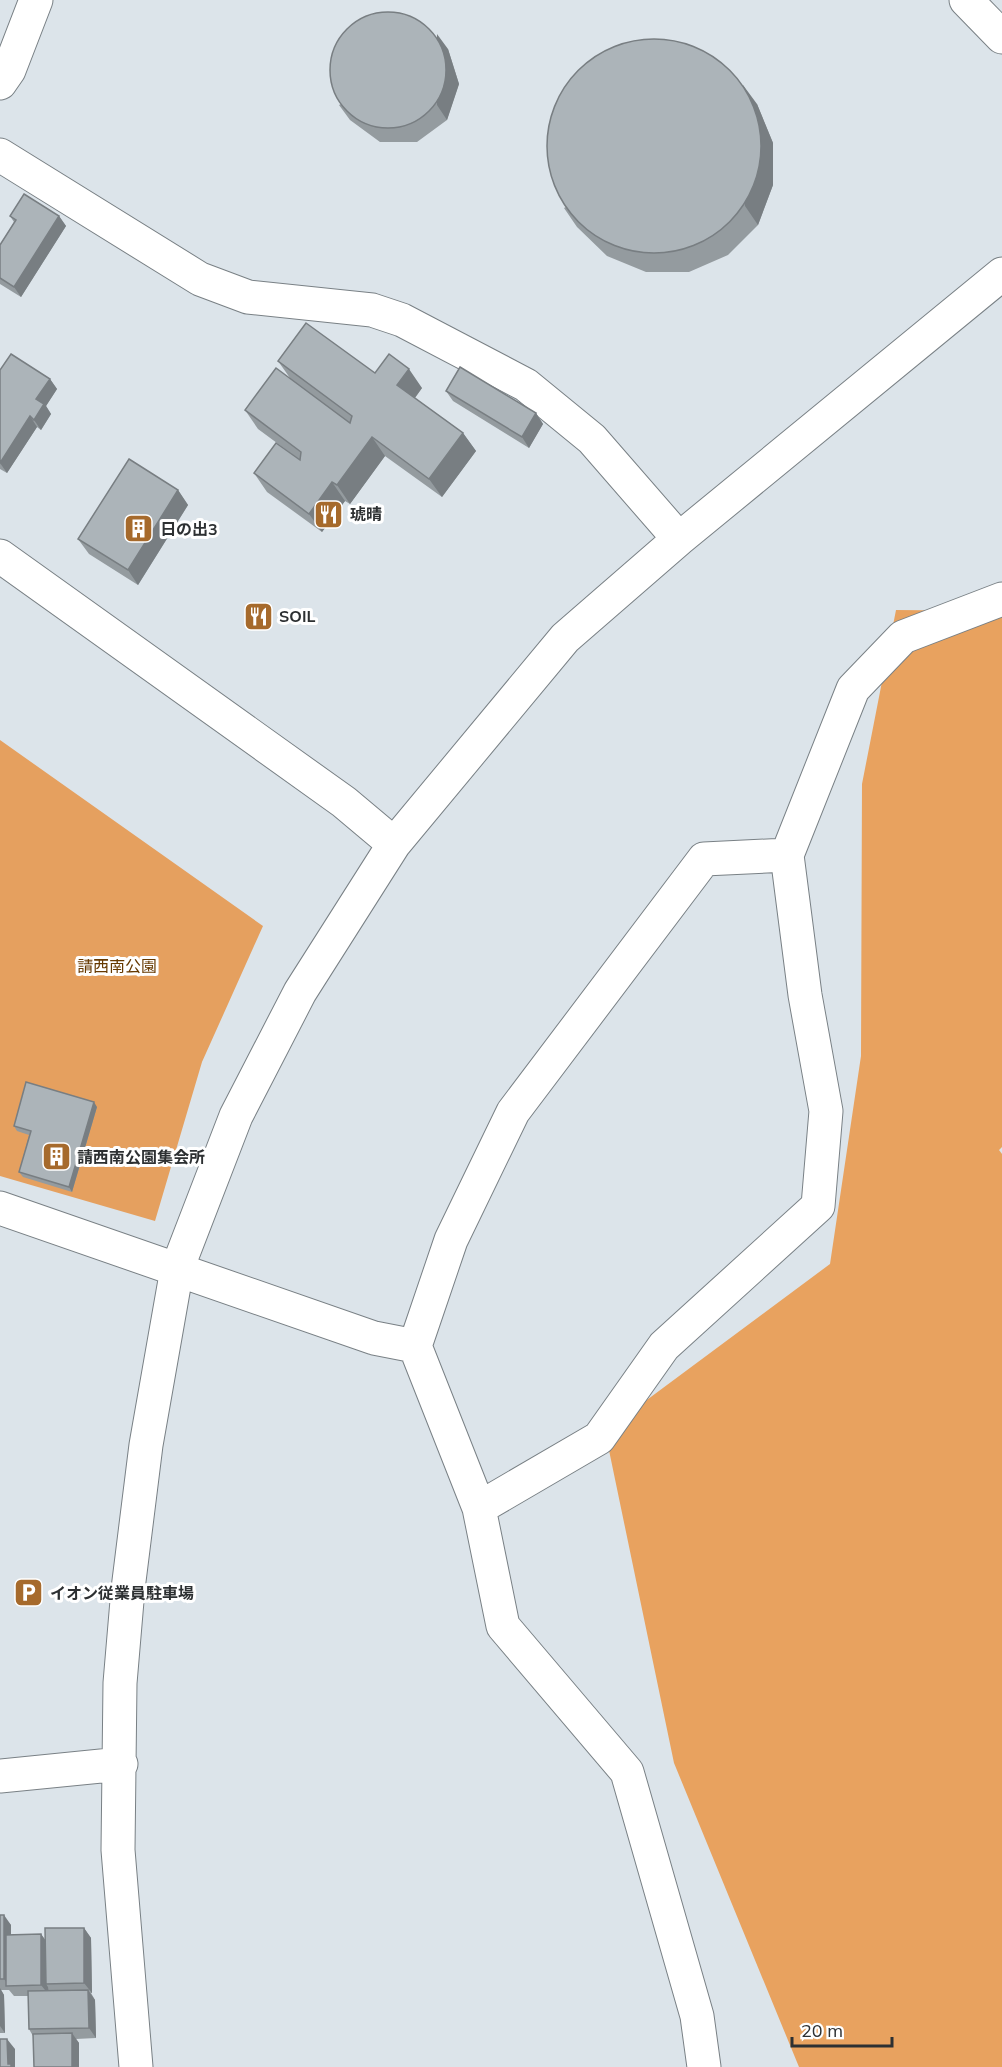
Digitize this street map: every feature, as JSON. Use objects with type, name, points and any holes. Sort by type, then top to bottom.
[{"type":"street","points":[[0,83],[9,69],[36,0]]},
{"type":"street","points":[[966,0],[1002,38]]},
{"type":"street","points":[[0,155],[200,279],[223,290],[248,297],[372,310],[402,320],[526,386],[592,439],[679,539]]},
{"type":"street","points":[[136,2067],[118,1850],[121,1764],[120,1683],[128,1589],[146,1445],[177,1269],[236,1116],[300,992],[394,844],[565,638],[679,539],[1002,274]]},
{"type":"street","points":[[0,556],[334,795],[394,844]]},
{"type":"street","points":[[479,1508],[599,1438],[664,1346],[818,1206],[826,1111],[805,995],[787,855],[853,689],[903,638],[1002,599]]},
{"type":"street","points":[[704,2067],[697,2016],[627,1772],[503,1626],[479,1508],[415,1346],[451,1240],[513,1112],[704,859],[787,855]]},
{"type":"street","points":[[0,1208],[374,1338],[415,1346]]},
{"type":"street","points":[[0,1776],[121,1764]]},
{"type":"green space","name":"請西南公園","points":[[0,740],[263,926],[202,1062],[155,1221],[0,1176]]},
{"type":"shaded area","points":[[896,610],[1002,611],[1002,1147],[999,1150],[1002,1154],[1002,2067],[799,2067],[674,1763],[605,1431],[830,1264],[861,1056],[862,784]]},
{"type":"building","points":[[388,12],[410,16],[429,29],[442,48],[446,70],[442,92],[429,111],[410,124],[388,128],[366,124],[347,111],[334,92],[330,70],[334,48],[347,29],[366,16]]},
{"type":"building","points":[[643,39],[665,39],[685,43],[705,51],[730,70],[749,95],[757,115],[761,146],[757,177],[749,197],[730,222],[705,241],[685,249],[665,253],[643,253],[623,249],[603,241],[571,214],[559,197],[551,177],[547,157],[547,135],[551,115],[559,95],[586,63],[603,51],[623,43]]},
{"type":"building","points":[[24,194],[59,216],[14,287],[0,278],[0,245],[16,220],[10,216]]},
{"type":"building","points":[[306,323],[375,373],[389,354],[409,369],[397,385],[463,433],[429,479],[372,437],[337,485],[332,482],[309,514],[254,473],[276,443],[300,460],[301,452],[245,410],[276,368],[350,423],[352,416],[278,361]]},
{"type":"building","points":[[11,354],[50,379],[36,399],[44,404],[34,420],[30,416],[0,463],[0,370]]},
{"type":"building","points":[[460,367],[536,413],[522,437],[446,391]]},
{"type":"building","name":"日の出3","points":[[129,459],[178,490],[128,570],[78,539]]},
{"type":"building","name":"請西南公園集会所","points":[[26,1082],[94,1102],[69,1187],[19,1172],[31,1131],[14,1126]]},
{"type":"building","points":[[0,1915],[4,1915],[4,1979],[0,1979]]},
{"type":"building","points":[[45,1928],[84,1928],[84,1983],[46,1984]]},
{"type":"building","points":[[41,1934],[41,1985],[6,1986],[6,1935]]},
{"type":"building","points":[[88,1990],[89,2028],[29,2029],[28,1991]]},
{"type":"building","points":[[72,2033],[72,2067],[34,2067],[33,2034]]},
{"type":"building","points":[[0,2039],[7,2039],[8,2064],[11,2064],[11,2067],[0,2067]]},
{"type":"place","name":"琥晴","points":[[329,514]]},
{"type":"place","name":"日の出3","points":[[139,529]]},
{"type":"place","name":"SOIL","points":[[258,616]]},
{"type":"place","name":"請西南公園集会所","points":[[56,1157]]},
{"type":"place","name":"イオン従業員駐車場","points":[[29,1593]]}]
